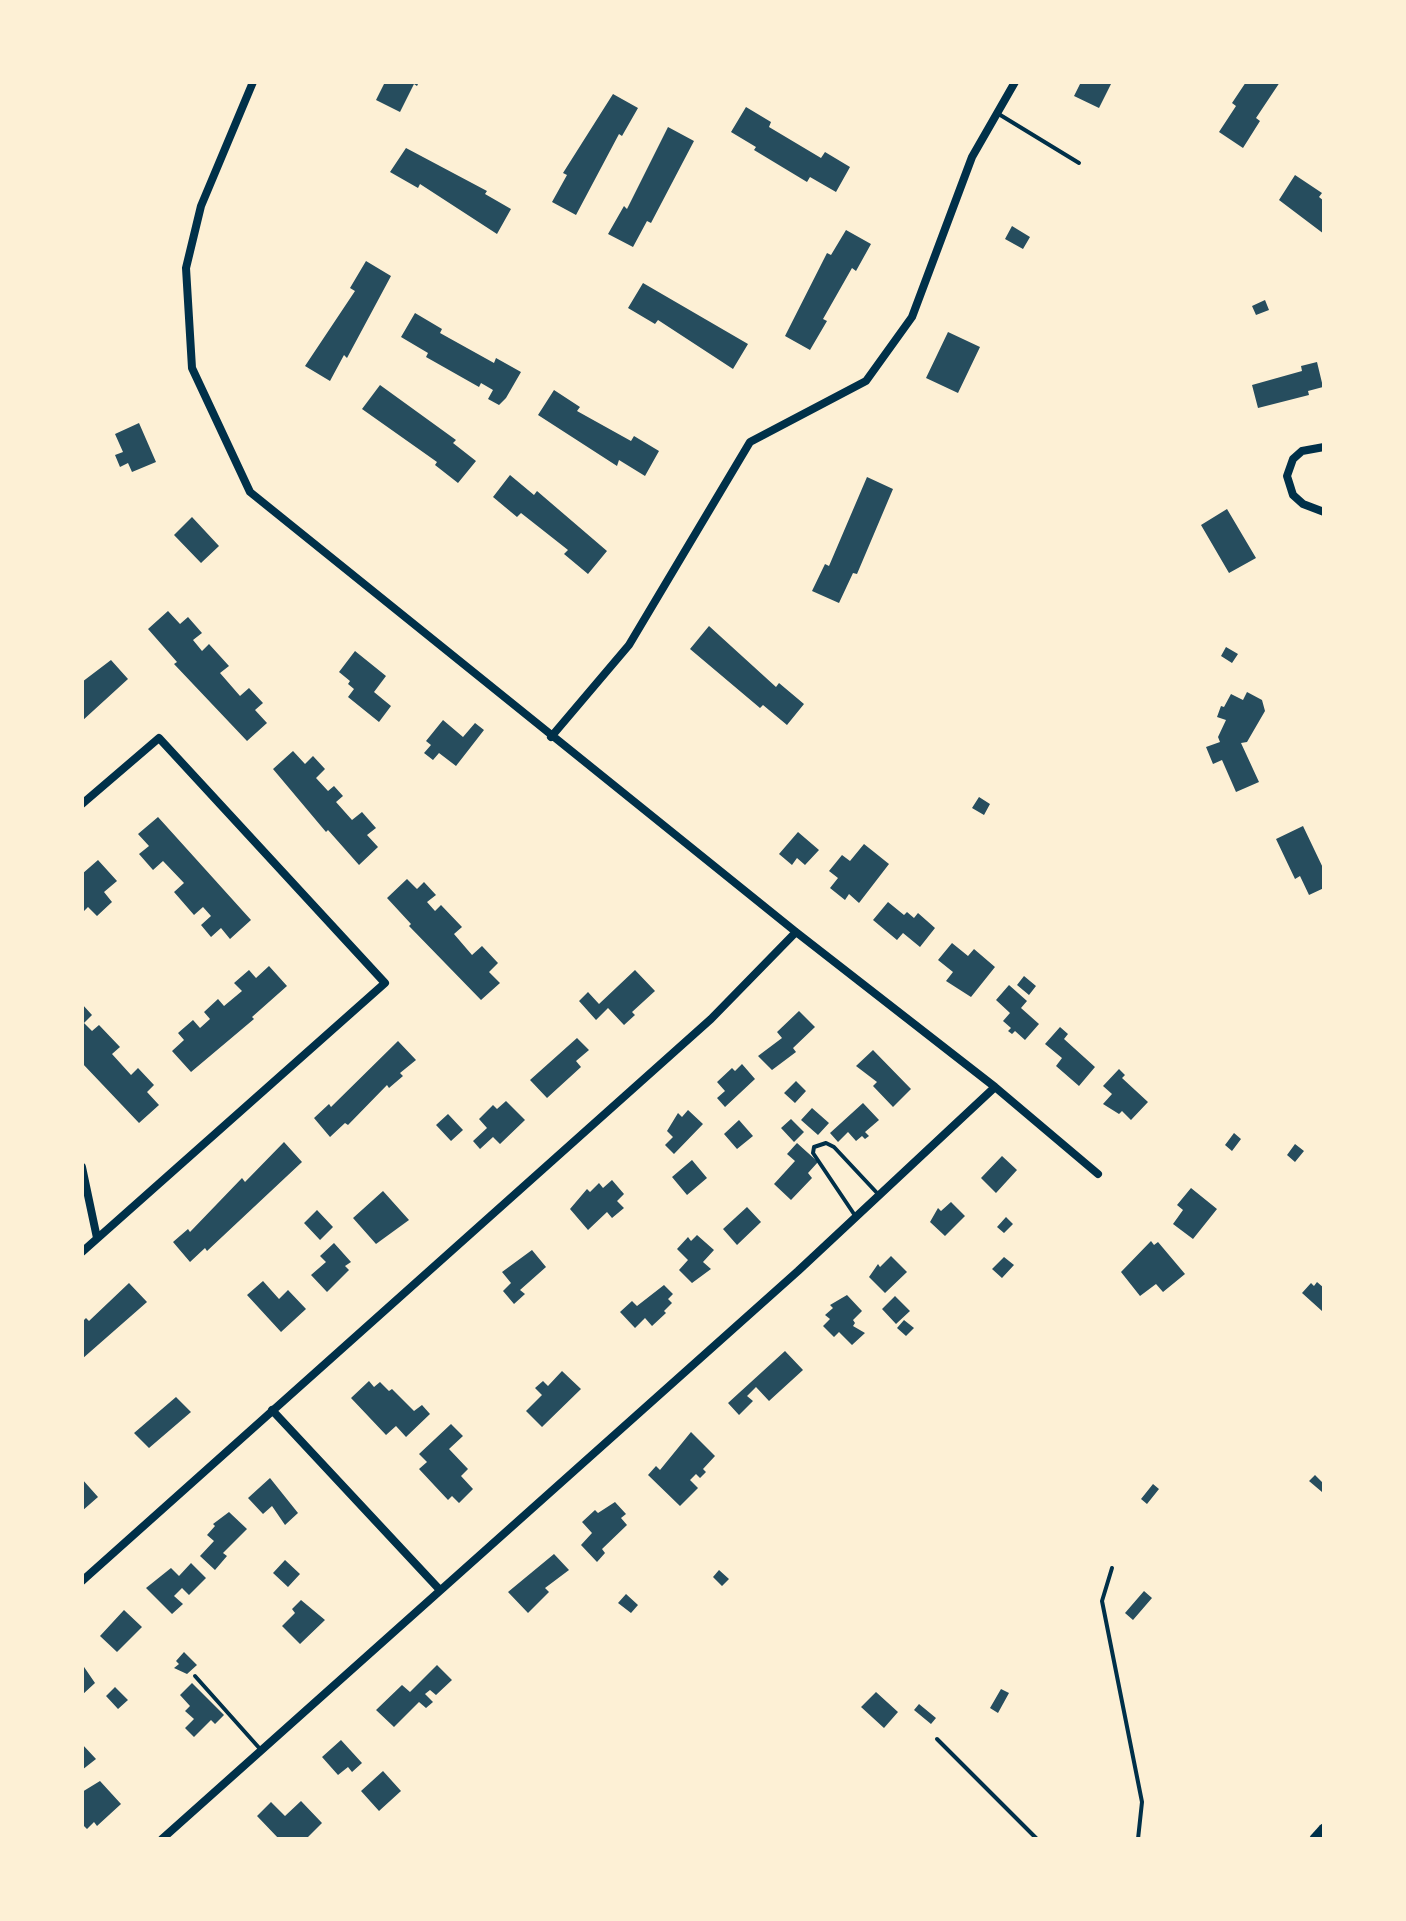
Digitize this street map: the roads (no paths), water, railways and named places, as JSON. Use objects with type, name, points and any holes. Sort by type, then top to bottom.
[{"type":"street","points":[[253,82],[201,206],[186,268],[192,368],[250,492],[551,737],[995,1087],[1098,1174]]},
{"type":"street","points":[[551,737],[629,645],[750,442],[866,381],[912,317],[972,157],[1015,82]]},
{"type":"street","points":[[1324,447],[1302,451],[1293,459],[1287,476],[1293,495],[1303,504],[1324,512]]},
{"type":"street","points":[[82,804],[159,738],[385,983],[82,1252]]},
{"type":"street","points":[[82,1581],[711,1019],[796,932]]},
{"type":"street","points":[[162,1839],[856,1217],[995,1087]]},
{"type":"street","points":[[82,1167],[97,1238]]},
{"type":"street","points":[[272,1410],[439,1589]]},
{"type":"street","points":[[1315,1839],[1324,1829]]},
{"type":"lane","points":[[997,113],[1079,163]]},
{"type":"lane","points":[[856,1217],[813,1153],[814,1147],[826,1143],[834,1147],[879,1195]]},
{"type":"lane","points":[[1112,1568],[1102,1601],[1142,1802],[1138,1839]]},
{"type":"lane","points":[[195,1676],[261,1750]]},
{"type":"lane","points":[[937,1739],[1037,1839]]}]
